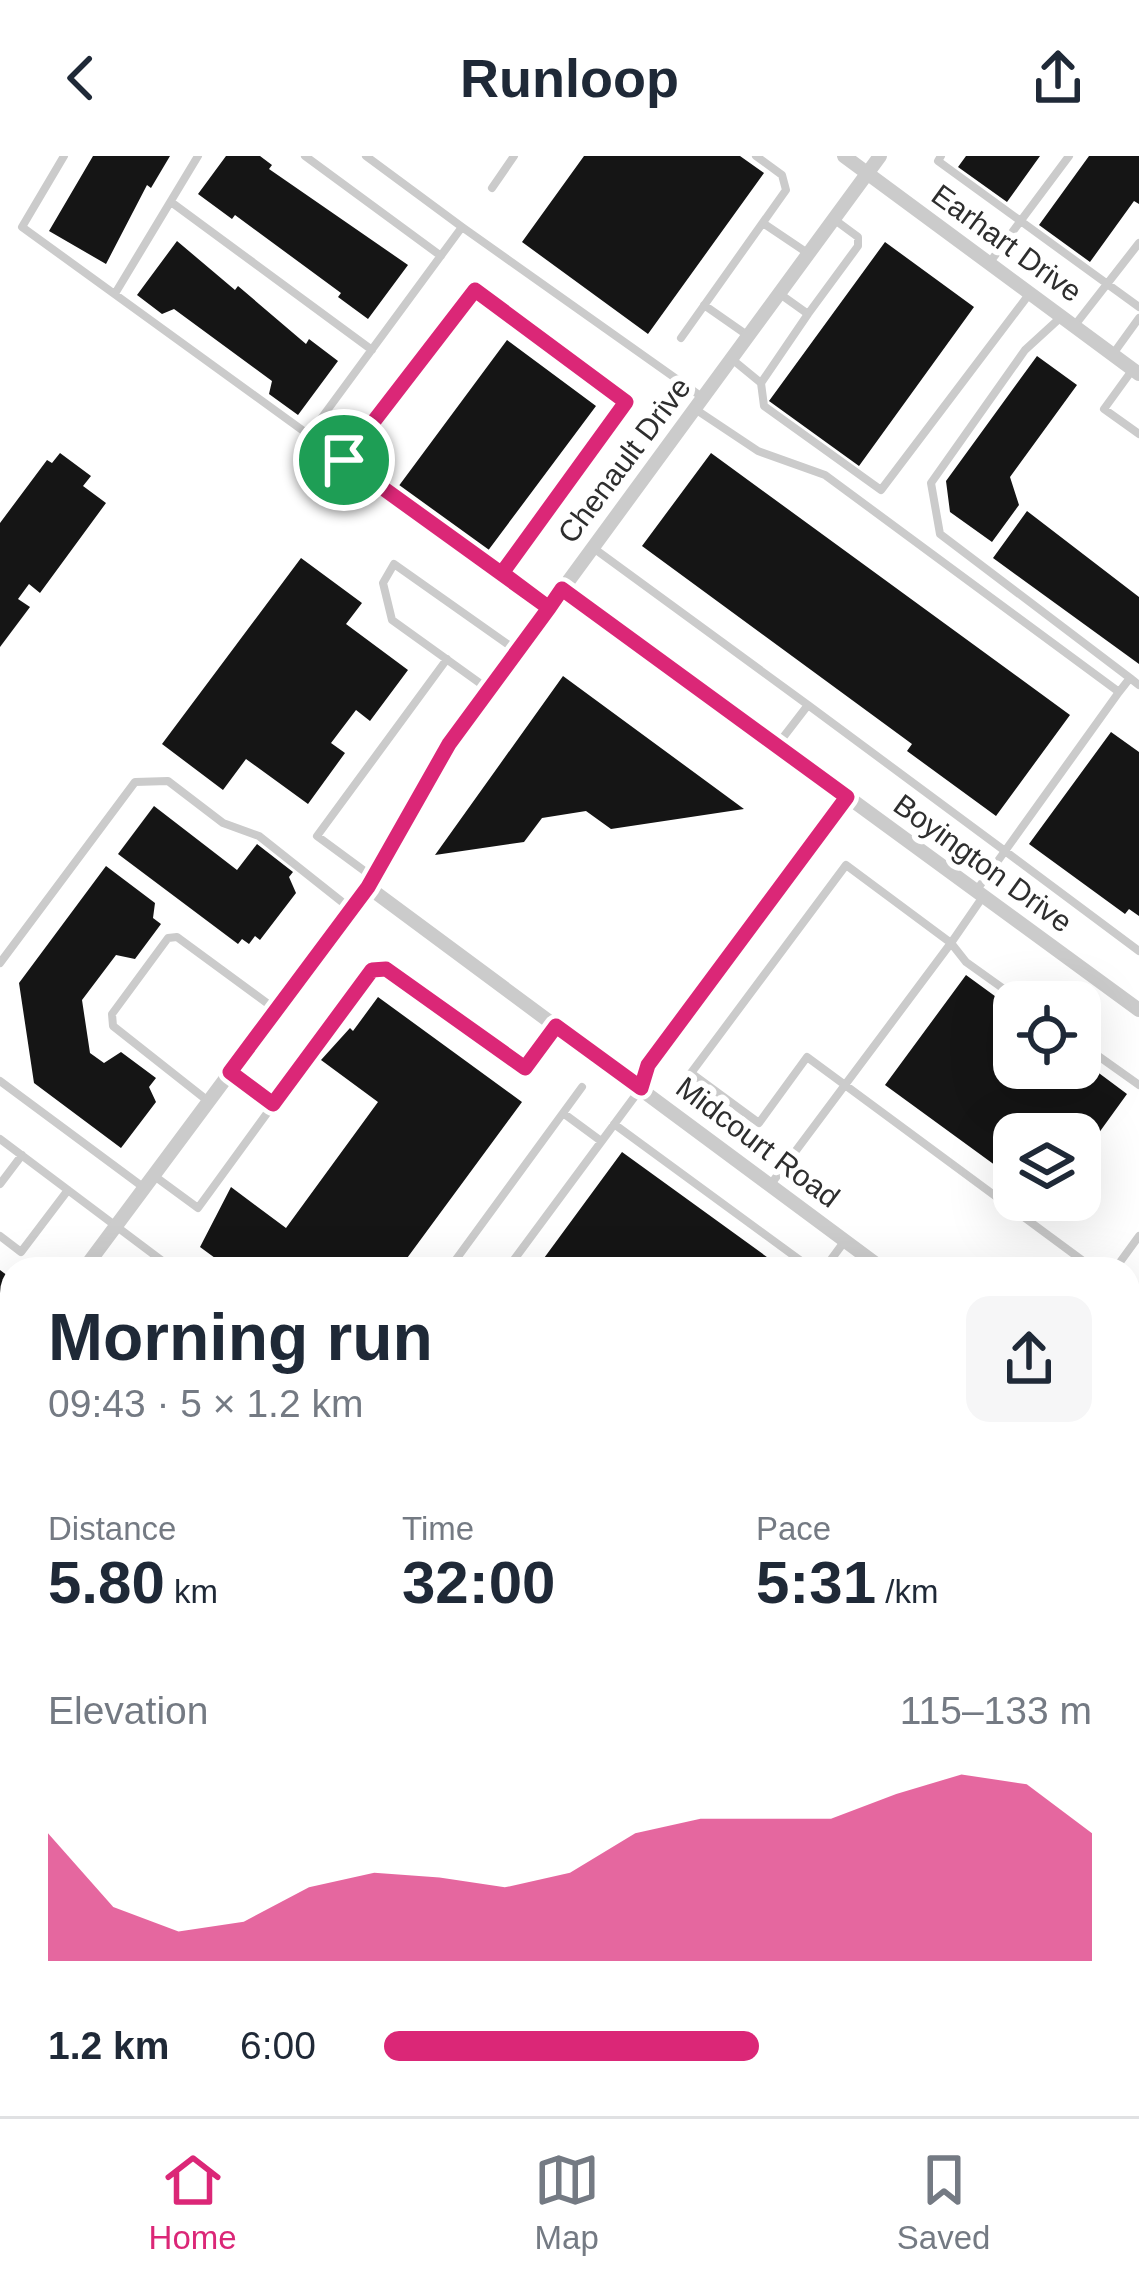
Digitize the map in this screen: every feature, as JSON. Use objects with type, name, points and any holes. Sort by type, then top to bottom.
[{"type":"street","name":"Earhart Drive","points":[[844,156],[1136,371]]},
{"type":"street","name":"Chenault Drive","points":[[93,1257],[371,883],[426,781],[489,690],[880,156]]},
{"type":"street","name":"Boyington Drive","points":[[562,589],[1139,1010]]},
{"type":"street","name":"Midcourt Road","points":[[371,883],[868,1257]]},
{"type":"lane","points":[[64,156],[22,226],[549,608]]},
{"type":"lane","points":[[116,292],[198,156]]},
{"type":"lane","points":[[305,156],[441,256]]},
{"type":"lane","points":[[366,156],[758,452],[825,475],[1119,692]]},
{"type":"lane","points":[[492,188],[514,156]]},
{"type":"lane","points":[[681,338],[786,190],[782,175],[756,156]]},
{"type":"lane","points":[[941,156],[938,161],[1139,307]]},
{"type":"lane","points":[[989,264],[1069,156]]},
{"type":"lane","points":[[171,202],[372,350]]},
{"type":"lane","points":[[834,219],[858,237],[858,246],[761,383],[764,406],[881,490],[1030,293]]},
{"type":"lane","points":[[763,223],[808,254]]},
{"type":"lane","points":[[309,435],[463,227]]},
{"type":"lane","points":[[1075,326],[1139,243]]},
{"type":"lane","points":[[344,460],[475,290],[626,402],[502,573]]},
{"type":"lane","points":[[780,294],[808,314]]},
{"type":"lane","points":[[704,305],[748,336]]},
{"type":"lane","points":[[1061,316],[1025,350],[931,483],[940,534],[1139,685]]},
{"type":"lane","points":[[1113,354],[1139,318]]},
{"type":"lane","points":[[732,359],[761,383]]},
{"type":"lane","points":[[1136,371],[1104,409],[1139,434]]},
{"type":"lane","points":[[592,548],[1139,951]]},
{"type":"lane","points":[[489,690],[392,620],[383,583],[394,565],[518,651]]},
{"type":"lane","points":[[371,883],[317,836],[447,659]]},
{"type":"lane","points":[[770,1185],[951,943],[1005,850],[1130,678]]},
{"type":"lane","points":[[777,746],[808,705]]},
{"type":"lane","points":[[0,963],[135,782],[168,781],[223,823],[259,836],[351,909]]},
{"type":"lane","points":[[516,1257],[641,1088],[648,1065],[847,797]]},
{"type":"lane","points":[[993,981],[966,962],[951,943],[846,865],[691,1072],[759,1124],[807,1057],[1078,1257]]},
{"type":"lane","points":[[208,1101],[113,1026],[112,1013],[168,938],[177,937],[276,1010]]},
{"type":"lane","points":[[0,1081],[149,1182],[198,1208],[372,970],[386,969],[525,1068],[556,1026]]},
{"type":"lane","points":[[1101,1058],[1139,1085]]},
{"type":"lane","points":[[230,1072],[273,1104]]},
{"type":"lane","points":[[458,1257],[582,1087]]},
{"type":"lane","points":[[563,1113],[601,1141]]},
{"type":"lane","points":[[614,1124],[796,1257]]},
{"type":"lane","points":[[0,1139],[157,1257]]},
{"type":"lane","points":[[0,1184],[22,1155]]},
{"type":"lane","points":[[0,1236],[21,1252],[68,1190]]},
{"type":"lane","points":[[833,1257],[845,1240]]},
{"type":"building","points":[[93,156],[170,156],[151,188],[147,185],[106,264],[49,231]]},
{"type":"building","points":[[226,156],[260,156],[272,165],[269,169],[408,265],[368,319],[338,297],[341,293],[235,215],[232,219],[198,194]]},
{"type":"building","points":[[584,156],[740,156],[764,173],[648,334],[522,242]]},
{"type":"building","points":[[966,156],[1040,156],[1007,202],[958,167]]},
{"type":"building","points":[[1089,156],[1139,156],[1139,204],[1134,201],[1090,262],[1039,225]]},
{"type":"building","points":[[177,241],[306,344],[309,339],[338,361],[298,415],[269,394],[272,381],[174,309],[162,314],[137,295]]},
{"type":"building","points":[[885,242],[974,307],[859,466],[769,401]]},
{"type":"building","points":[[507,340],[596,406],[487,552],[398,487]]},
{"type":"building","points":[[1037,356],[1077,385],[1010,477],[1019,505],[992,542],[950,512],[946,481]]},
{"type":"building","points":[[60,453],[91,476],[83,486],[106,503],[40,593],[29,584],[18,599],[30,607],[0,647],[0,523],[47,460],[52,463]]},
{"type":"building","points":[[711,453],[1070,715],[996,816],[907,751],[912,744],[642,546]]},
{"type":"building","points":[[1027,511],[1139,597],[1139,664],[993,558]]},
{"type":"building","points":[[301,558],[362,603],[346,624],[408,670],[370,721],[356,710],[331,743],[345,753],[308,804],[246,759],[223,790],[162,744]]},
{"type":"building","points":[[563,676],[744,809],[611,829],[586,811],[542,818],[524,842],[435,855]]},
{"type":"building","points":[[1111,732],[1139,752],[1139,916],[1129,909],[1125,914],[1029,844]]},
{"type":"building","points":[[154,806],[237,870],[257,844],[293,872],[289,877],[296,893],[260,940],[255,936],[249,944],[242,939],[238,944],[118,854]]},
{"type":"building","points":[[106,866],[155,903],[153,918],[161,924],[135,959],[116,955],[82,1000],[90,1053],[104,1063],[121,1052],[156,1078],[149,1087],[156,1102],[121,1148],[34,1083],[19,983]]},
{"type":"building","points":[[966,975],[993,995],[993,1089],[1101,1089],[1101,1075],[1127,1094],[1101,1130],[1101,1113],[993,1113],[993,1164],[885,1085]]},
{"type":"building","points":[[378,997],[522,1102],[408,1257],[214,1257],[200,1247],[231,1187],[286,1228],[378,1102],[321,1060],[350,1028],[353,1031]]},
{"type":"building","points":[[622,1152],[767,1257],[545,1257]]},
{"type":"route","points":[[344,460],[475,290],[626,402],[502,573],[549,608],[562,589],[847,797],[648,1065],[641,1088],[556,1026],[525,1068],[386,969],[372,970],[273,1104],[230,1072],[368,887],[449,744],[549,608],[344,460]]}]
